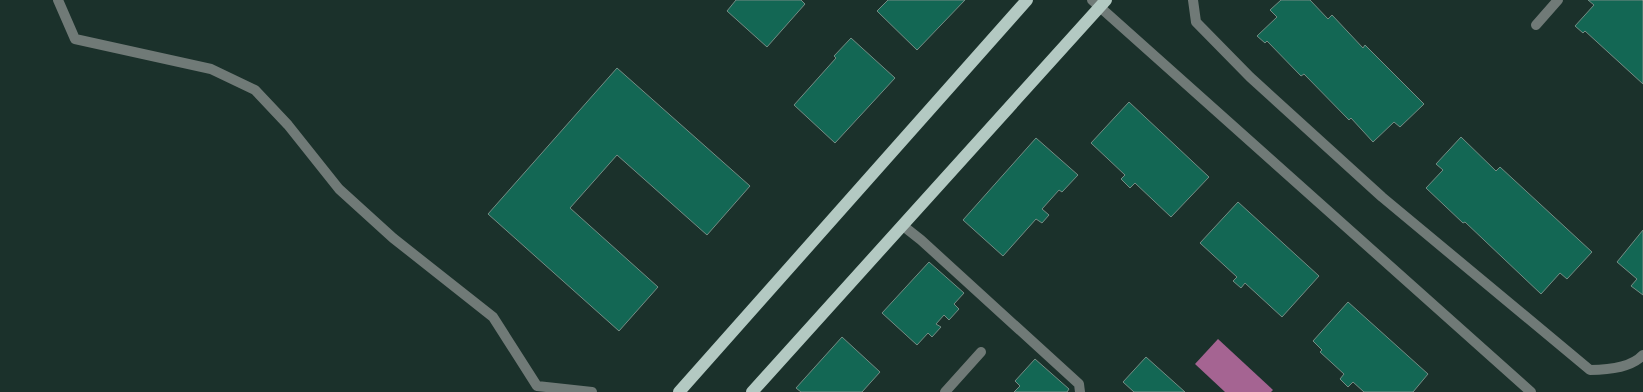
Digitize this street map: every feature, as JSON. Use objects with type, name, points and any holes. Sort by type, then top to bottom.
[{"type":"main road","points":[[679,392],[1027,0]]},
{"type":"main road","points":[[752,392],[1099,2]]},
{"type":"street","points":[[58,0],[75,39],[211,69],[254,90],[288,125],[340,189],[392,238],[492,317],[537,386],[592,392]]},
{"type":"street","points":[[1193,0],[1196,22],[1250,77],[1382,197],[1590,370],[1610,370],[1639,359],[1643,355]]},
{"type":"street","points":[[1536,25],[1558,0]]},
{"type":"street","points":[[1099,2],[1531,392]]},
{"type":"street","points":[[902,225],[921,240],[1079,384],[1080,392]]},
{"type":"street","points":[[945,392],[982,352]]},
{"type":"shaded area","points":[[1218,339],[1273,390],[1271,392],[1225,392],[1195,364]]},
{"type":"building","points":[[736,0],[801,0],[805,4],[767,47],[727,11]]},
{"type":"building","points":[[888,0],[965,0],[917,50],[877,11]]},
{"type":"building","points":[[1281,0],[1310,0],[1328,19],[1332,15],[1363,48],[1365,45],[1424,104],[1400,127],[1394,122],[1373,142],[1351,118],[1349,120],[1304,74],[1301,76],[1267,41],[1265,43],[1257,36],[1277,17],[1270,10]]},
{"type":"building","points":[[1588,0],[1643,1],[1643,84],[1585,31],[1583,33],[1575,26],[1594,5]]},
{"type":"building","points":[[851,38],[895,78],[835,143],[794,105],[836,58],[834,56]]},
{"type":"building","points":[[617,68],[750,186],[707,235],[617,155],[570,208],[658,287],[619,331],[488,214]]},
{"type":"building","points":[[1129,102],[1209,177],[1171,217],[1135,183],[1130,188],[1121,179],[1125,175],[1091,143]]},
{"type":"building","points":[[1461,137],[1496,171],[1500,167],[1592,252],[1567,279],[1560,273],[1541,294],[1426,188],[1443,170],[1436,164]]},
{"type":"building","points":[[1036,138],[1078,175],[1062,192],[1059,190],[1042,209],[1049,215],[1042,223],[1036,219],[1003,256],[963,220]]},
{"type":"building","points":[[1238,202],[1319,276],[1282,317],[1245,283],[1241,288],[1233,281],[1237,277],[1200,243]]},
{"type":"building","points":[[1643,230],[1643,295],[1631,286],[1637,279],[1617,262]]},
{"type":"building","points":[[929,262],[964,293],[954,304],[959,309],[949,320],[944,315],[936,324],[941,327],[932,337],[928,333],[917,345],[882,313]]},
{"type":"building","points":[[1348,302],[1428,374],[1413,392],[1364,392],[1353,382],[1348,387],[1340,379],[1344,374],[1320,352],[1322,350],[1313,341]]},
{"type":"building","points":[[842,337],[880,372],[862,392],[801,392],[796,388]]},
{"type":"building","points":[[1146,357],[1185,392],[1134,392],[1123,382]]},
{"type":"building","points":[[1035,359],[1069,389],[1067,392],[1014,392],[1020,386],[1015,381]]}]
